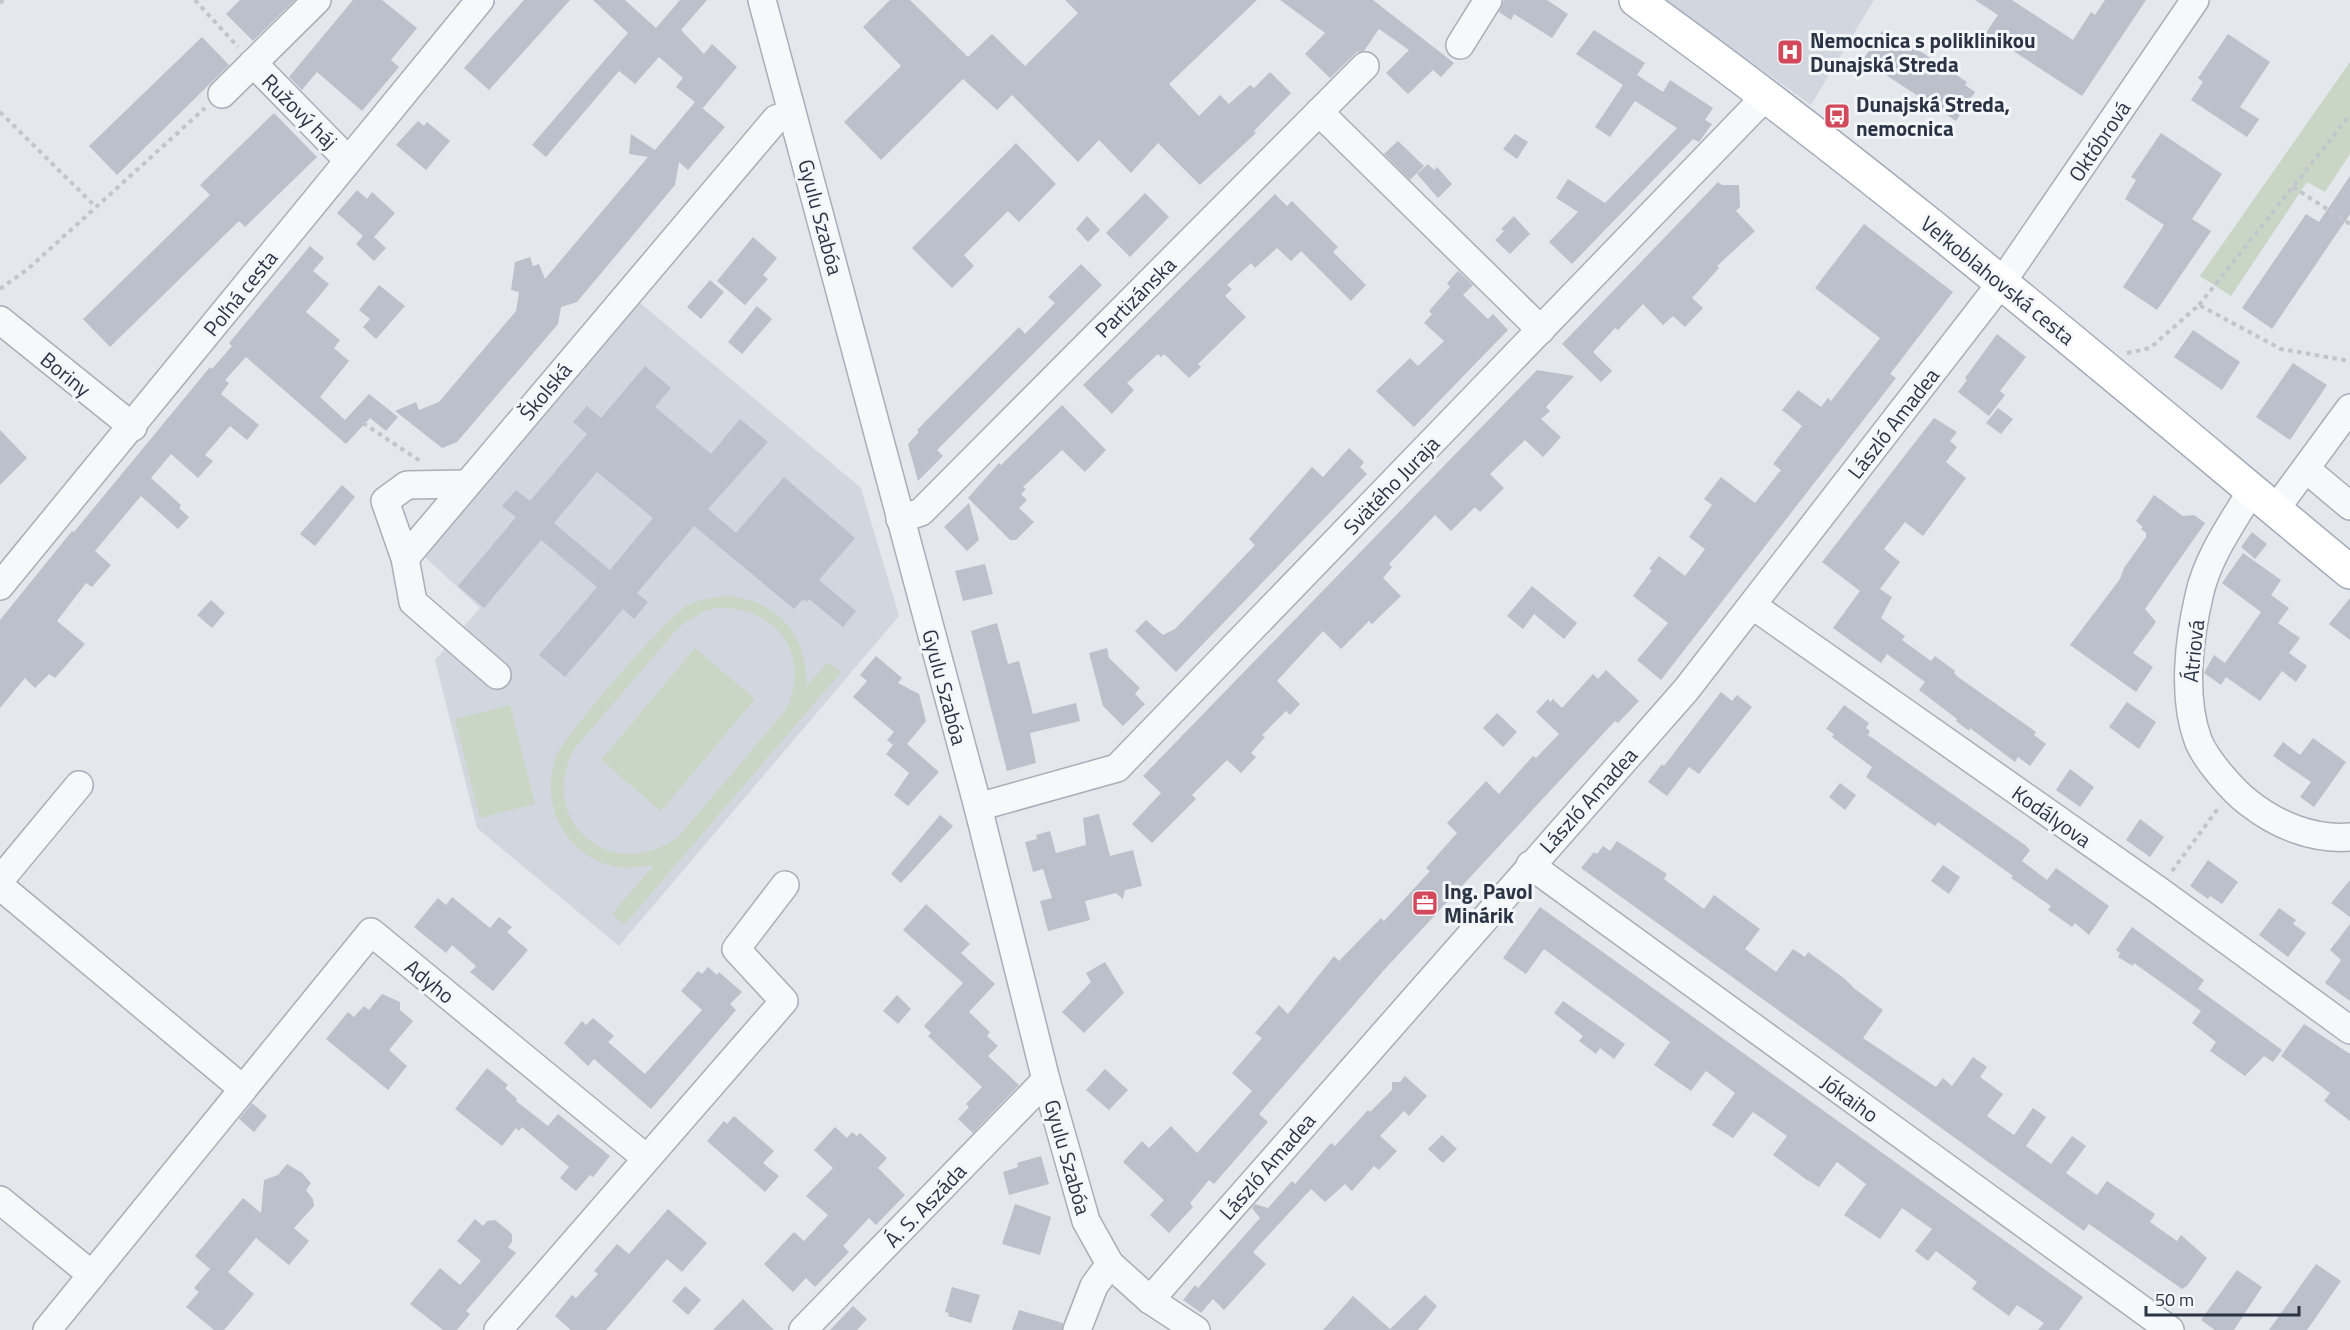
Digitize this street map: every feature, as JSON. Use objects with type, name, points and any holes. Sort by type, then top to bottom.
[{"type":"main road","name":"Veľkoblahovská cesta","points":[[1636,0],[1711,53],[1765,98],[2002,282],[2350,572]]},
{"type":"street","name":"Ružový háj","points":[[222,94],[317,0]]},
{"type":"street","name":"Poľná cesta","points":[[0,586],[132,427],[347,159],[480,0]]},
{"type":"street","name":"Gyulu Szabóa","points":[[762,0],[978,807],[1046,1080],[1086,1221],[1110,1264],[1150,1300],[1196,1330]]},
{"type":"street","points":[[1460,45],[1488,0]]},
{"type":"street","name":"Októbrová","points":[[2002,282],[2195,0]]},
{"type":"street","name":"Ružový háj","points":[[253,63],[347,159]]},
{"type":"street","name":"Partizánska","points":[[900,519],[921,512],[1365,66]]},
{"type":"street","name":"Svätého Juraja","points":[[978,807],[1117,768],[1541,330],[1732,141],[1765,98]]},
{"type":"street","points":[[1319,112],[1541,330]]},
{"type":"street","name":"Školská","points":[[405,558],[465,484],[776,118],[792,114]]},
{"type":"street","name":"László Amadea","points":[[1150,1300],[1686,690],[2002,282]]},
{"type":"street","name":"Boriny","points":[[0,320],[132,427]]},
{"type":"street","name":"Átriová","points":[[2350,408],[2306,469],[2264,500],[2224,536],[2199,594],[2187,685],[2198,741],[2232,790],[2265,815],[2301,832],[2338,838],[2350,837]]},
{"type":"street","points":[[2306,469],[2350,506]]},
{"type":"street","points":[[465,484],[407,485],[385,501],[405,558],[413,602],[497,675]]},
{"type":"street","name":"Kodályova","points":[[1752,605],[2157,890],[2350,1030]]},
{"type":"street","points":[[0,880],[79,785]]},
{"type":"street","name":"Jókaiho","points":[[1530,865],[2170,1330]]},
{"type":"street","points":[[498,1330],[784,1000],[736,949],[785,885]]},
{"type":"street","points":[[0,886],[243,1089]]},
{"type":"street","name":"Adyho","points":[[47,1330],[370,932],[646,1158]]},
{"type":"street","name":"Á. S. Aszáda","points":[[803,1330],[1046,1080]]},
{"type":"street","points":[[0,1200],[92,1275]]},
{"type":"street","points":[[1077,1330],[1094,1286],[1110,1264]]},
{"type":"path","points":[[195,0],[253,63]]},
{"type":"path","points":[[0,289],[29,268],[222,94]]},
{"type":"path","points":[[0,112],[96,207]]},
{"type":"path","points":[[2097,361],[2150,348],[2199,305],[2350,115]]},
{"type":"path","points":[[2293,187],[2350,224]]},
{"type":"path","points":[[2199,305],[2281,349],[2350,361]]},
{"type":"path","points":[[363,423],[426,465]]},
{"type":"path","points":[[2157,890],[2232,790]]},
{"type":"shaded area","name":"Nemocnica s poliklinikou Dunajská Streda","points":[[1665,0],[1874,0],[1811,105]]},
{"type":"shaded area","points":[[639,302],[861,488],[899,616],[619,946],[477,828],[435,660],[480,608],[425,557]]},
{"type":"green space","points":[[2350,62],[2350,154],[2325,192],[2307,182],[2231,296],[2200,276]]},
{"type":"green space","points":[[729,596],[763,606],[787,624],[802,651],[807,686],[828,662],[841,672],[624,925],[612,914],[654,865],[628,868],[613,866],[596,860],[569,838],[553,807],[552,773],[557,755],[596,702],[638,653],[674,616],[696,602]],"holes":[[[718,608],[739,610],[757,616],[772,625],[784,638],[791,653],[795,671],[793,690],[786,710],[678,837],[653,850],[628,854],[606,849],[586,838],[572,821],[565,799],[565,775],[575,748],[680,626],[704,611]]]},
{"type":"green space","points":[[695,648],[755,699],[661,811],[601,760]]},
{"type":"green space","points":[[510,705],[535,804],[480,818],[455,719]]},
{"type":"building","points":[[240,0],[295,0],[253,41],[226,14]]},
{"type":"building","points":[[353,0],[382,0],[417,28],[391,60],[399,67],[362,111],[317,72],[302,90],[289,77]]},
{"type":"building","points":[[524,0],[570,0],[489,90],[464,68]]},
{"type":"building","points":[[593,0],[625,0],[656,28],[680,0],[707,0],[681,30],[704,54],[712,44],[737,67],[703,108],[701,107],[725,127],[688,170],[679,162],[675,185],[577,302],[561,307],[558,324],[457,442],[442,448],[395,411],[416,402],[419,410],[439,402],[516,311],[519,292],[511,290],[515,262],[530,257],[533,266],[539,264],[545,279],[648,157],[629,154],[631,134],[655,150],[695,102],[676,87],[683,78],[659,57],[635,84],[619,71],[546,157],[532,145],[628,33]]},
{"type":"building","points":[[890,0],[910,0],[968,57],[992,34],[1025,66],[1078,13],[1065,0],[1257,0],[1169,84],[1199,116],[1220,95],[1229,104],[1250,85],[1254,88],[1270,72],[1291,93],[1254,131],[1256,133],[1200,185],[1158,143],[1131,173],[1099,140],[1078,162],[1012,95],[997,110],[963,79],[881,160],[844,122],[901,66],[863,27]]},
{"type":"building","points":[[1280,0],[1373,0],[1454,63],[1441,77],[1433,70],[1408,94],[1386,73],[1409,50],[1379,29],[1364,51],[1357,52],[1330,78],[1305,54],[1325,33]]},
{"type":"building","points":[[1504,0],[1547,0],[1568,14],[1552,38],[1514,14],[1511,20],[1499,12]]},
{"type":"building","points":[[1975,0],[2012,0],[2073,40],[2091,12],[2095,15],[2105,0],[2146,0],[2082,96],[1986,33],[1998,15]]},
{"type":"building","points":[[1594,30],[1645,63],[1637,75],[1663,92],[1670,80],[1713,108],[1705,120],[1712,124],[1699,142],[1693,139],[1572,264],[1549,242],[1578,212],[1556,198],[1568,179],[1605,203],[1677,128],[1635,101],[1610,137],[1595,127],[1623,85],[1576,54]]},
{"type":"building","points":[[1882,31],[1892,38],[1894,34],[1967,82],[1965,85],[1975,92],[1956,121],[1863,60]]},
{"type":"building","points":[[2228,34],[2270,62],[2240,107],[2259,119],[2247,137],[2191,100],[2203,82],[2198,78]]},
{"type":"building","points":[[202,37],[229,65],[117,175],[89,146]]},
{"type":"building","points":[[274,113],[317,157],[245,227],[239,221],[110,347],[83,319],[210,195],[200,185]]},
{"type":"building","points":[[418,121],[424,126],[427,122],[450,141],[426,170],[396,145]]},
{"type":"building","points":[[2161,133],[2222,174],[2192,219],[2211,231],[2157,310],[2123,287],[2164,225],[2125,199],[2136,180],[2131,177]]},
{"type":"building","points":[[1515,134],[1528,142],[1517,159],[1503,149]]},
{"type":"building","points":[[1398,141],[1424,166],[1410,180],[1384,154]]},
{"type":"building","points":[[1016,143],[1056,184],[1019,222],[1008,211],[964,255],[974,266],[952,288],[912,248]]},
{"type":"building","points":[[1428,164],[1434,170],[1437,167],[1452,184],[1438,198],[1417,174]]},
{"type":"building","points":[[2350,176],[2350,214],[2272,329],[2242,308],[2306,214],[2319,222]]},
{"type":"building","points":[[1718,182],[1722,185],[1739,185],[1740,207],[1736,211],[1755,231],[1717,266],[1719,268],[1692,298],[1703,308],[1685,327],[1673,316],[1663,325],[1643,304],[1618,330],[1615,328],[1593,352],[1612,371],[1601,382],[1562,344]]},
{"type":"building","points":[[357,190],[367,199],[372,192],[395,213],[374,237],[386,248],[374,261],[356,244],[363,236],[337,213]]},
{"type":"building","points":[[1145,193],[1169,217],[1130,257],[1106,233]]},
{"type":"building","points":[[1275,194],[1287,206],[1292,201],[1338,247],[1333,252],[1366,285],[1351,301],[1301,251],[1291,261],[1277,248],[1255,268],[1251,263],[1227,285],[1232,289],[1225,296],[1246,317],[1198,364],[1201,367],[1189,378],[1164,354],[1161,357],[1158,354],[1127,383],[1134,390],[1112,414],[1083,385]]},
{"type":"building","points":[[1087,216],[1100,230],[1088,242],[1076,229]]},
{"type":"building","points":[[1514,216],[1530,234],[1510,254],[1495,240],[1504,231],[1501,229]]},
{"type":"building","points":[[1864,224],[1953,292],[1890,374],[1896,378],[1661,680],[1637,660],[1668,623],[1633,596],[1652,570],[1649,569],[1659,556],[1685,576],[1705,549],[1689,537],[1712,505],[1704,499],[1721,477],[1755,503],[1781,470],[1773,464],[1802,426],[1782,410],[1798,390],[1821,407],[1828,398],[1831,401],[1880,338],[1815,288]]},
{"type":"building","points":[[753,237],[777,258],[763,275],[768,279],[745,305],[717,281]]},
{"type":"building","points":[[310,246],[324,258],[313,271],[329,284],[306,312],[340,340],[334,348],[349,361],[320,397],[345,420],[369,394],[398,417],[386,431],[370,418],[346,444],[246,357],[225,380],[229,383],[221,394],[259,425],[247,440],[230,426],[205,455],[213,461],[198,478],[171,454],[151,478],[181,505],[179,508],[189,517],[178,529],[141,496],[95,551],[111,565],[92,587],[86,583],[57,621],[85,644],[55,678],[49,674],[35,688],[25,678],[0,708],[0,620],[210,367],[212,369],[232,346],[229,343]]},
{"type":"building","points":[[1081,264],[1102,285],[937,450],[943,456],[918,481],[908,444],[919,432],[917,430],[1019,327],[1025,334],[1055,303],[1048,297]]},
{"type":"building","points":[[1458,271],[1473,285],[1463,295],[1488,319],[1493,314],[1508,330],[1414,427],[1376,391],[1410,358],[1418,366],[1444,341],[1424,323],[1432,314],[1429,311],[1450,287],[1447,283]]},
{"type":"building","points":[[710,280],[724,292],[701,319],[687,307]]},
{"type":"building","points":[[379,285],[405,306],[376,339],[363,327],[370,319],[359,310]]},
{"type":"building","points":[[757,306],[772,319],[742,354],[728,342]]},
{"type":"building","points":[[2193,330],[2240,362],[2222,390],[2174,357]]},
{"type":"building","points":[[1997,334],[2026,357],[2000,391],[2005,395],[1989,416],[1958,392],[1967,380],[1965,378]]},
{"type":"building","points":[[2293,363],[2327,385],[2290,440],[2256,417]]},
{"type":"building","points":[[645,366],[671,388],[655,407],[711,454],[740,419],[768,442],[708,509],[736,533],[784,477],[855,538],[819,580],[856,611],[843,627],[809,599],[807,602],[803,599],[794,609],[694,526],[637,593],[648,602],[634,619],[623,609],[565,677],[539,655],[597,587],[541,540],[484,608],[458,586],[516,517],[502,506],[516,490],[530,501],[587,434],[573,422],[587,406],[601,418]],"holes":[[[597,472],[653,518],[610,570],[554,523]]]},
{"type":"building","points":[[1537,370],[1574,376],[1546,407],[1550,411],[1541,419],[1561,437],[1543,457],[1525,440],[1490,474],[1504,488],[1480,512],[1475,507],[1451,531],[1435,515],[1389,564],[1392,567],[1383,578],[1401,596],[1372,624],[1369,621],[1341,649],[1323,631],[1277,681],[1300,704],[1290,715],[1286,711],[1262,735],[1265,737],[1251,753],[1256,757],[1241,773],[1227,760],[1192,795],[1196,799],[1152,843],[1132,824],[1161,793],[1143,776]]},
{"type":"building","points":[[1062,405],[1106,450],[1085,472],[1062,450],[1023,487],[1026,489],[1021,494],[1027,500],[1019,508],[1034,522],[1016,540],[1010,540],[968,498],[999,463],[1001,465]]},
{"type":"building","points":[[1998,408],[2013,419],[2001,434],[1986,423]]},
{"type":"building","points":[[1934,418],[1957,432],[1950,441],[1957,447],[1946,462],[1966,478],[1923,536],[1905,522],[1884,549],[1900,562],[1880,589],[1892,597],[1881,618],[1905,636],[1902,640],[1931,661],[1935,656],[1955,671],[1958,677],[2036,732],[2034,735],[2046,744],[2030,766],[2018,757],[2015,762],[1970,728],[1969,731],[1956,721],[1957,719],[1919,690],[1925,682],[1887,654],[1881,663],[1833,628],[1860,591],[1822,562]]},
{"type":"building","points":[[0,430],[27,458],[0,485]]},
{"type":"building","points":[[1349,448],[1364,462],[1360,467],[1367,474],[1176,672],[1135,631],[1146,620],[1163,635],[1175,629],[1255,545],[1249,539],[1312,467],[1323,477]]},
{"type":"building","points":[[342,485],[355,497],[315,546],[300,534]]},
{"type":"building","points":[[2154,495],[2183,516],[2194,515],[2205,523],[2145,609],[2156,622],[2133,653],[2153,667],[2136,692],[2070,645],[2120,579],[2124,568],[2146,537],[2146,533],[2141,529],[2143,527],[2136,521]]},
{"type":"building","points":[[969,503],[979,540],[967,551],[944,527]]},
{"type":"building","points":[[2252,532],[2267,544],[2255,559],[2241,547]]},
{"type":"building","points":[[2243,553],[2281,580],[2271,595],[2289,608],[2278,623],[2300,638],[2289,653],[2307,666],[2296,682],[2282,671],[2260,701],[2226,677],[2221,685],[2204,673],[2214,655],[2225,663],[2261,612],[2222,583]]},
{"type":"building","points":[[985,564],[993,594],[963,601],[955,571]]},
{"type":"building","points":[[1532,586],[1577,623],[1564,639],[1534,614],[1523,629],[1507,616]]},
{"type":"building","points":[[2350,598],[2350,640],[2329,624]]},
{"type":"building","points":[[211,600],[225,613],[212,628],[197,615]]},
{"type":"building","points":[[997,623],[1008,664],[1019,661],[1033,714],[1076,703],[1080,721],[1030,733],[1036,763],[1007,771],[971,631]]},
{"type":"building","points":[[1107,648],[1109,658],[1140,688],[1135,694],[1145,704],[1123,726],[1103,706],[1089,653]]},
{"type":"building","points":[[876,656],[902,678],[898,683],[919,694],[926,721],[907,744],[939,772],[908,806],[894,795],[909,773],[886,754],[893,745],[887,740],[894,732],[853,697],[867,681],[860,675]]},
{"type":"building","points":[[1606,670],[1639,701],[1618,723],[1615,721],[1384,970],[1259,1114],[1268,1122],[1214,1184],[1209,1180],[1190,1203],[1193,1207],[1169,1233],[1150,1215],[1164,1200],[1123,1162],[1142,1141],[1149,1148],[1171,1126],[1197,1153],[1252,1091],[1232,1073],[1262,1038],[1255,1033],[1279,1005],[1288,1014],[1334,956],[1339,961],[1381,918],[1384,921],[1430,871],[1426,868],[1457,833],[1447,823],[1486,781],[1499,794],[1533,756],[1536,758],[1559,734],[1536,712],[1548,699],[1550,702],[1553,699],[1562,708],[1593,674],[1598,679]]},
{"type":"building","points":[[1721,692],[1732,701],[1737,695],[1752,707],[1699,774],[1689,767],[1667,796],[1648,782],[1662,764],[1664,766]]},
{"type":"building","points":[[2127,702],[2156,722],[2139,749],[2109,727]]},
{"type":"building","points":[[1844,705],[1869,723],[1866,728],[1870,731],[1868,735],[2025,845],[2030,850],[2022,861],[2047,880],[2056,868],[2109,906],[2089,935],[2075,923],[2072,927],[2048,910],[2051,906],[1938,822],[1935,826],[1866,777],[1872,767],[1832,737],[1834,734],[1826,729]]},
{"type":"building","points":[[1497,713],[1517,732],[1503,747],[1483,728]]},
{"type":"building","points":[[2313,738],[2346,762],[2314,807],[2300,797],[2311,782],[2273,756],[2283,742],[2300,755]]},
{"type":"building","points":[[2070,769],[2094,787],[2080,807],[2056,790]]},
{"type":"building","points":[[1840,783],[1856,795],[1845,810],[1829,797]]},
{"type":"building","points":[[1099,814],[1110,856],[1133,850],[1142,886],[1125,890],[1123,899],[1116,893],[1085,901],[1090,920],[1048,931],[1040,901],[1052,898],[1043,869],[1033,872],[1025,842],[1037,839],[1036,835],[1050,831],[1056,853],[1086,845],[1083,818]]},
{"type":"building","points":[[940,815],[953,826],[901,883],[891,874]]},
{"type":"building","points":[[2140,819],[2164,837],[2150,857],[2126,840]]},
{"type":"building","points":[[1617,841],[1667,874],[1664,879],[1704,909],[1714,895],[1760,929],[1745,949],[1776,972],[1793,949],[1805,957],[1808,952],[1845,979],[1883,1010],[1863,1038],[1936,1087],[1943,1078],[1952,1086],[1973,1057],[1987,1067],[1980,1077],[2003,1094],[1987,1116],[2014,1135],[2033,1108],[2046,1117],[2026,1146],[2051,1164],[2072,1136],[2086,1146],[2066,1173],[2097,1195],[2107,1181],[2155,1214],[2150,1222],[2177,1241],[2181,1235],[2207,1258],[2187,1286],[2182,1289],[2089,1224],[2084,1231],[1581,868],[1594,852],[1597,854],[1603,846],[1610,851]]},
{"type":"building","points":[[2208,860],[2238,882],[2222,904],[2210,896],[2208,899],[2190,886]]},
{"type":"building","points":[[1943,865],[1960,877],[1949,894],[1931,881]]},
{"type":"building","points":[[2350,880],[2350,917],[2331,903]]},
{"type":"building","points":[[452,897],[490,928],[499,917],[512,927],[507,932],[528,950],[493,991],[470,972],[476,966],[452,945],[446,953],[414,927],[438,898],[446,905]]},
{"type":"building","points":[[926,904],[970,944],[961,953],[995,984],[969,1012],[990,1032],[987,1036],[998,1046],[988,1056],[1019,1085],[973,1133],[958,1119],[969,1107],[966,1104],[982,1087],[928,1036],[931,1033],[924,1026],[963,983],[903,930]]},
{"type":"building","points":[[1540,907],[2083,1297],[2059,1330],[2038,1330],[2044,1323],[2017,1305],[2009,1316],[1972,1289],[1977,1282],[1936,1251],[1928,1261],[1915,1251],[1932,1229],[1902,1208],[1880,1239],[1844,1215],[1866,1184],[1837,1162],[1819,1187],[1807,1180],[1773,1155],[1787,1136],[1753,1112],[1733,1138],[1712,1125],[1735,1093],[1706,1071],[1691,1091],[1654,1065],[1670,1042],[1544,949],[1526,974],[1503,958]]},
{"type":"building","points":[[2279,908],[2296,920],[2293,924],[2306,933],[2288,957],[2259,935]]},
{"type":"building","points":[[2350,924],[2350,1001],[2325,983],[2341,960],[2330,950]]},
{"type":"building","points":[[2132,927],[2204,980],[2198,989],[2282,1050],[2273,1062],[2264,1056],[2245,1076],[2210,1051],[2216,1042],[2192,1023],[2201,1011],[2134,963],[2133,966],[2118,957],[2120,953],[2116,950]]},
{"type":"building","points":[[1105,962],[1124,993],[1084,1033],[1062,1012],[1091,982],[1086,973]]},
{"type":"building","points":[[708,967],[717,975],[719,972],[742,992],[730,1004],[736,1010],[651,1109],[594,1059],[588,1066],[564,1043],[582,1021],[586,1025],[593,1018],[614,1036],[608,1042],[645,1074],[702,1010],[681,991],[698,971],[702,974]]},
{"type":"building","points":[[382,994],[400,1002],[400,1010],[413,1021],[389,1050],[407,1066],[388,1090],[326,1039],[348,1012],[354,1017],[364,1006],[369,1010]]},
{"type":"building","points":[[897,995],[911,1009],[898,1024],[883,1011]]},
{"type":"building","points":[[1563,1001],[1625,1044],[1614,1059],[1600,1048],[1596,1054],[1579,1041],[1583,1036],[1554,1013]]},
{"type":"building","points":[[2304,1024],[2350,1054],[2350,1121],[2324,1101],[2330,1093],[2281,1056]]},
{"type":"building","points":[[487,1068],[508,1085],[505,1088],[517,1099],[516,1101],[548,1126],[558,1114],[610,1156],[593,1177],[590,1175],[576,1191],[560,1178],[569,1167],[522,1127],[519,1131],[516,1128],[502,1146],[455,1109]]},
{"type":"building","points":[[1105,1069],[1128,1090],[1109,1110],[1086,1090]]},
{"type":"building","points":[[1405,1076],[1427,1096],[1409,1116],[1404,1111],[1380,1136],[1397,1151],[1379,1170],[1374,1166],[1352,1191],[1345,1184],[1325,1202],[1311,1189],[1253,1252],[1266,1264],[1224,1310],[1213,1299],[1201,1313],[1183,1300],[1195,1285],[1198,1288],[1260,1218],[1252,1208],[1255,1204],[1268,1208],[1292,1181],[1295,1184],[1331,1143],[1335,1146],[1368,1110],[1370,1112],[1392,1090],[1392,1082],[1400,1082]]},
{"type":"building","points":[[252,1103],[267,1116],[254,1132],[239,1119]]},
{"type":"building","points":[[734,1116],[774,1151],[763,1163],[779,1176],[765,1192],[707,1141],[724,1121],[727,1124]]},
{"type":"building","points":[[835,1127],[847,1138],[852,1132],[857,1136],[860,1133],[887,1158],[878,1168],[905,1195],[876,1225],[869,1218],[843,1246],[849,1252],[815,1287],[806,1278],[793,1292],[764,1264],[794,1232],[804,1241],[828,1215],[806,1196],[833,1168],[814,1150]]},
{"type":"building","points":[[1442,1135],[1457,1149],[1443,1163],[1428,1149]]},
{"type":"building","points":[[1041,1156],[1049,1184],[1009,1195],[1003,1172],[1018,1167],[1017,1163]]},
{"type":"building","points":[[287,1164],[302,1173],[311,1183],[306,1190],[313,1199],[314,1206],[294,1228],[309,1241],[289,1265],[256,1238],[228,1272],[254,1294],[224,1330],[214,1330],[186,1307],[199,1292],[194,1288],[210,1269],[195,1256],[243,1198],[261,1213],[264,1180],[278,1175]]},
{"type":"building","points":[[1015,1204],[1051,1217],[1040,1255],[1002,1244]]},
{"type":"building","points":[[668,1209],[707,1243],[682,1272],[667,1259],[606,1330],[571,1330],[555,1316],[572,1295],[576,1298],[598,1274],[594,1271],[617,1244],[629,1254]]},
{"type":"building","points":[[475,1219],[483,1226],[487,1221],[495,1220],[512,1234],[512,1242],[508,1247],[516,1253],[466,1311],[470,1314],[457,1330],[443,1330],[410,1304],[440,1268],[460,1285],[481,1261],[457,1241]]},
{"type":"building","points":[[2316,1264],[2341,1281],[2307,1330],[2269,1330]]},
{"type":"building","points":[[2237,1270],[2262,1287],[2234,1330],[2215,1330],[2201,1320]]},
{"type":"building","points":[[685,1286],[701,1300],[688,1315],[672,1301]]},
{"type":"building","points":[[952,1287],[980,1295],[971,1323],[948,1316],[949,1313],[945,1312]]},
{"type":"building","points":[[1425,1295],[1437,1306],[1418,1330],[1323,1330],[1353,1296],[1390,1329]]},
{"type":"building","points":[[743,1299],[774,1330],[713,1330]]},
{"type":"building","points":[[853,1306],[867,1319],[857,1330],[830,1330]]},
{"type":"building","points":[[1019,1310],[1063,1323],[1062,1330],[1012,1330]]},
{"type":"place","name":"Nemocnica s poliklinikou Dunajská Streda","points":[[1790,52]]},
{"type":"place","name":"Dunajská Streda, nemocnica","points":[[1837,116]]},
{"type":"place","name":"Ing. Pavol Minárik","points":[[1425,903]]}]
